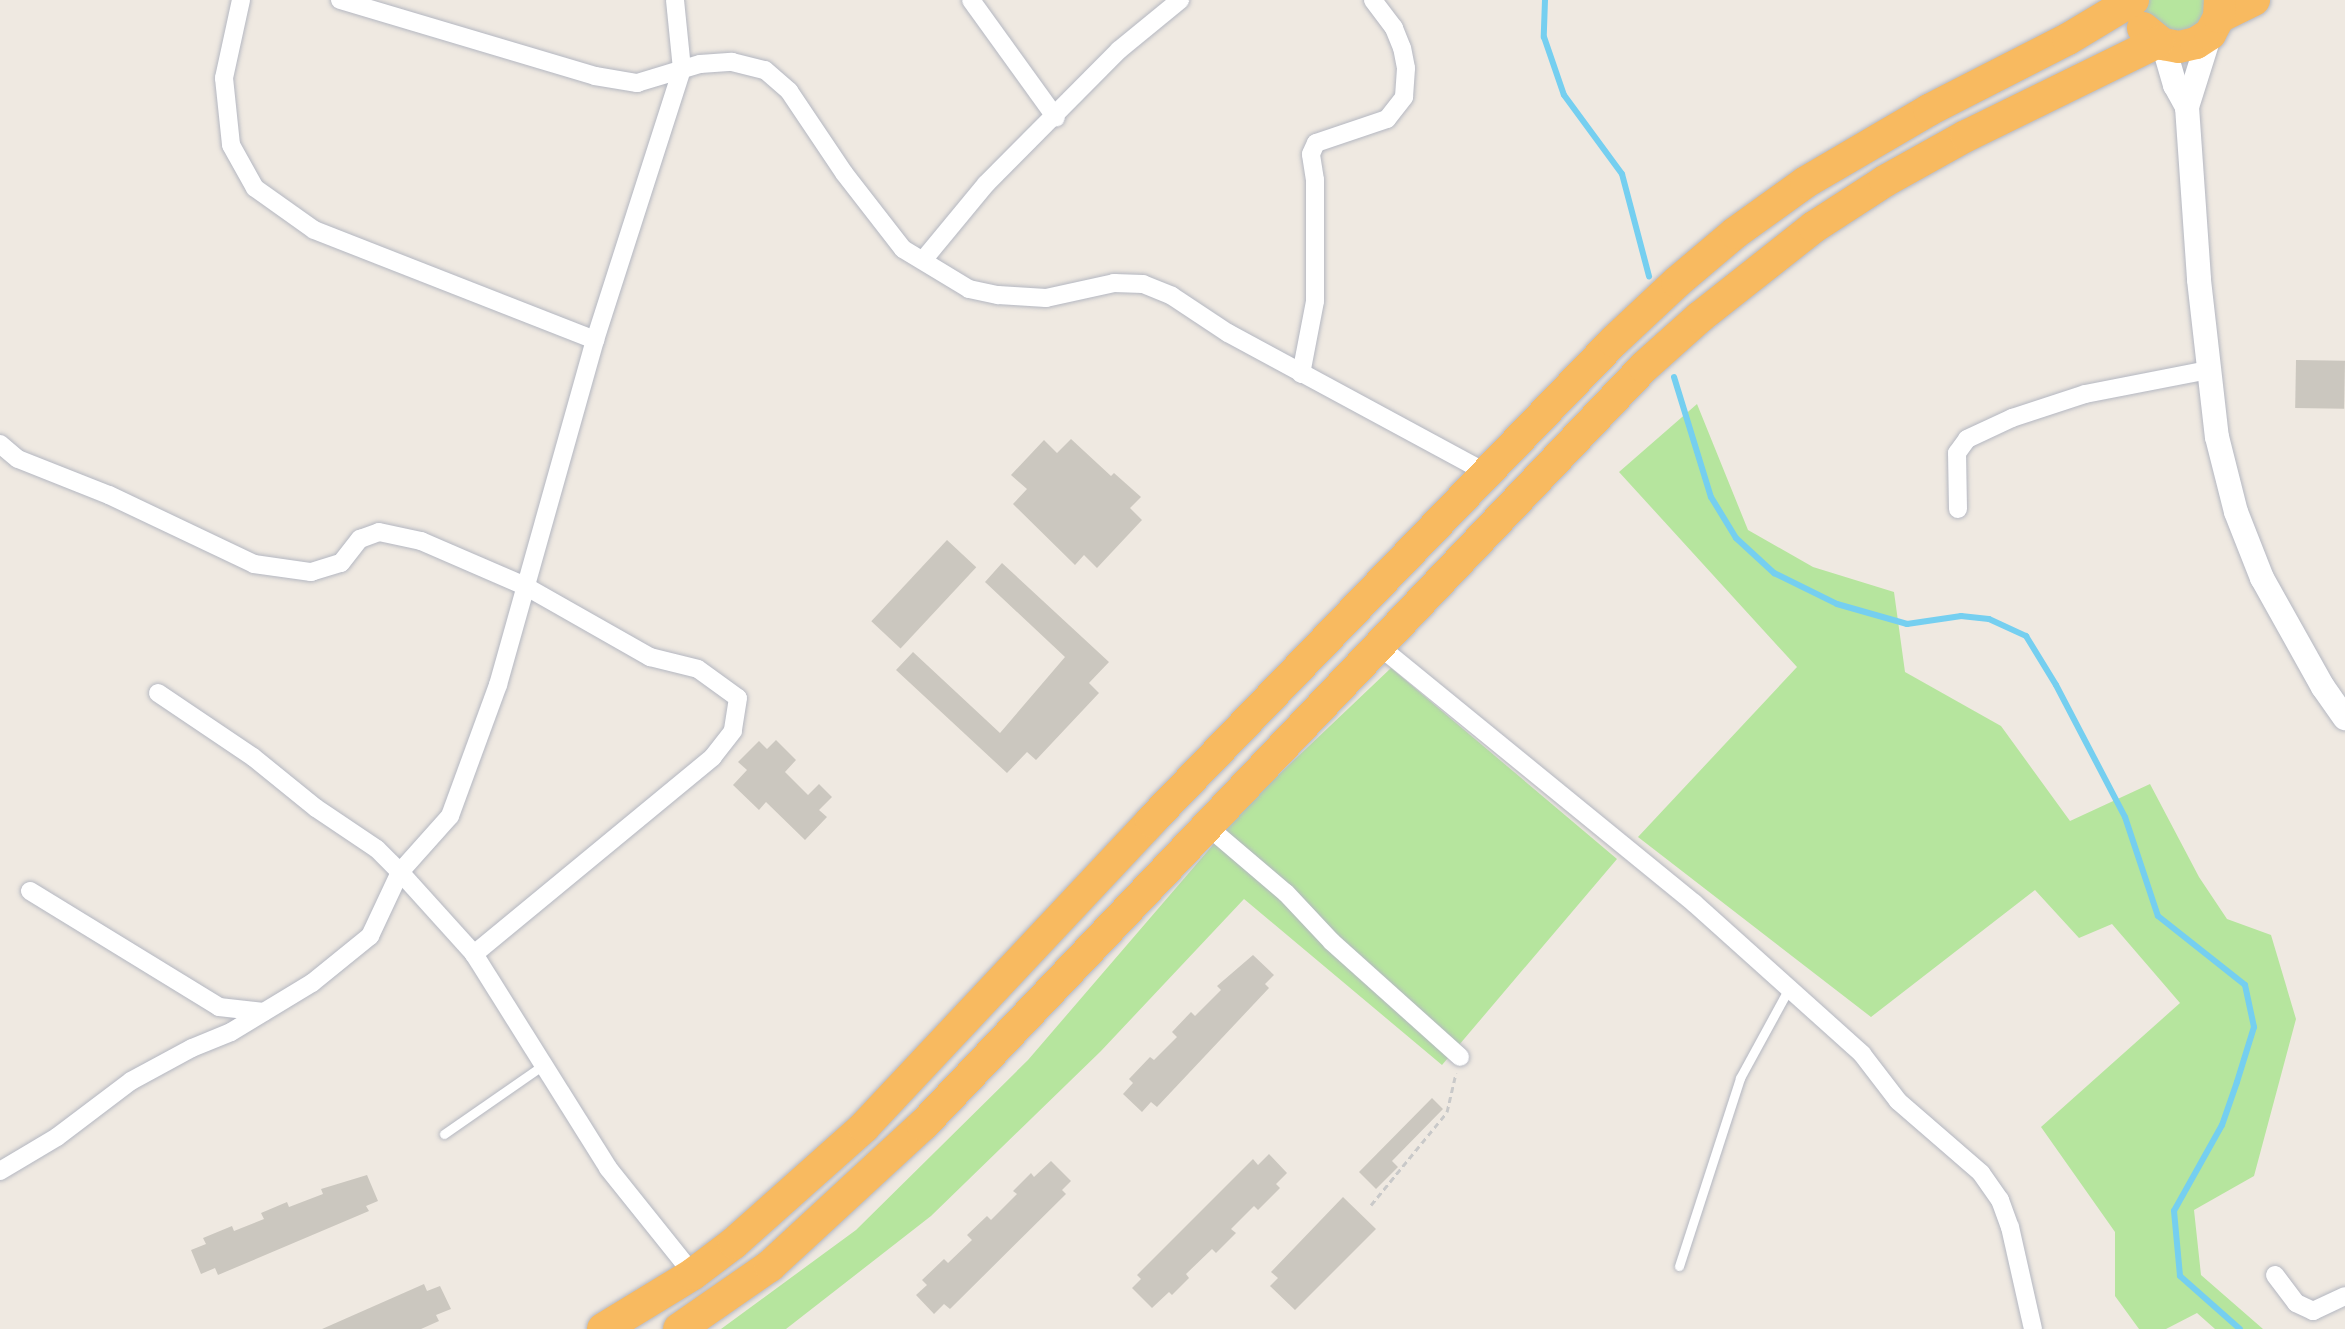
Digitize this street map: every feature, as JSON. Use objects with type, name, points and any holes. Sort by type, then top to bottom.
[{"type":"highway","points":[[603,1329],[693,1274],[734,1243],[864,1127],[1140,832],[1614,341],[1735,233],[1806,182],[1929,110],[2068,39],[2135,0],[2138,18],[2160,43],[2179,47],[2196,43],[2216,17],[2254,0]]},
{"type":"highway","points":[[679,1329],[770,1266],[923,1125],[1644,367],[1777,255],[1885,181],[1966,136],[2160,43]]},
{"type":"street","points":[[241,0],[224,78],[231,145],[255,188],[314,230],[595,340]]},
{"type":"street","points":[[340,0],[595,76],[637,83],[682,69],[732,62],[765,70],[789,91],[844,173],[903,249],[969,289],[998,295],[1046,298],[1114,283],[1143,284],[1172,296],[1228,333],[1487,473]]},
{"type":"street","points":[[0,1171],[57,1137],[131,1081],[264,1012],[312,983],[370,936],[400,872],[450,816],[498,685],[595,340],[682,69],[675,0]]},
{"type":"street","points":[[971,0],[1056,118]]},
{"type":"street","points":[[924,259],[986,184],[1056,118],[1119,50],[1180,0]]},
{"type":"street","points":[[1301,374],[1315,301],[1315,180],[1311,154],[1316,143],[1387,119],[1404,97],[1406,68],[1402,48],[1394,28],[1373,0]]},
{"type":"street","points":[[2216,17],[2187,107],[2208,370],[2217,437],[2236,512],[2262,578],[2323,687],[2345,718]]},
{"type":"street","points":[[2160,43],[2175,85],[2187,107]]},
{"type":"street","points":[[1958,509],[1957,453],[1967,439],[2012,418],[2085,394],[2208,370]]},
{"type":"street","points":[[0,444],[18,459],[109,495],[254,564],[311,572],[341,563],[360,539],[379,532],[421,541],[525,586],[650,657],[698,669],[738,698],[733,731],[713,757],[474,954]]},
{"type":"street","points":[[1379,646],[1694,903],[1862,1054],[1898,1101],[1991,1184],[2010,1227],[2033,1329]]},
{"type":"street","points":[[158,693],[253,757],[316,808],[377,849],[400,872],[474,954],[546,1063],[608,1168],[693,1274]]},
{"type":"street","points":[[1206,825],[1286,893],[1332,942],[1460,1057]]},
{"type":"street","points":[[30,891],[219,1007],[264,1012]]},
{"type":"street","points":[[2275,1275],[2296,1303],[2313,1311],[2345,1296]]},
{"type":"lane","points":[[1679,1266],[1740,1078],[1788,990]]},
{"type":"lane","points":[[444,1134],[546,1063]]},
{"type":"path","points":[[1371,1205],[1447,1112],[1460,1057]]},
{"type":"green space","points":[[2143,0],[2206,0],[2207,7],[2189,40],[2142,18]]},
{"type":"green space","points":[[1697,404],[1748,530],[1813,567],[1894,592],[1905,672],[2001,726],[2070,821],[2150,784],[2199,877],[2227,919],[2271,935],[2296,1019],[2254,1176],[2194,1210],[2201,1275],[2263,1329],[2215,1329],[2197,1313],[2166,1329],[2139,1329],[2115,1296],[2115,1232],[2041,1127],[2180,1003],[2112,924],[2079,938],[2035,890],[1871,1017],[1638,837],[1797,667],[1619,472]]},
{"type":"green space","points":[[1391,668],[1617,859],[1442,1065],[1244,899],[1101,1051],[931,1216],[786,1329],[721,1329],[856,1230],[1028,1060],[1249,803]]},
{"type":"building","points":[[2296,360],[2345,361],[2344,409],[2295,408]]},
{"type":"building","points":[[1071,439],[1111,476],[1114,473],[1141,497],[1130,508],[1142,520],[1097,568],[1084,555],[1075,565],[1013,504],[1027,489],[1011,475],[1044,440],[1057,453]]},
{"type":"building","points":[[947,540],[976,567],[901,648],[871,621]]},
{"type":"building","points":[[1002,563],[1109,662],[1089,683],[1099,693],[1036,760],[1027,752],[1007,773],[896,670],[913,652],[1000,733],[1065,657],[985,582]]},
{"type":"building","points":[[776,740],[796,760],[785,772],[808,795],[819,784],[832,797],[819,810],[827,817],[805,840],[766,802],[759,810],[733,785],[747,770],[738,762],[759,741],[767,749]]},
{"type":"building","points":[[1253,955],[1274,975],[1265,984],[1269,988],[1157,1107],[1151,1102],[1142,1112],[1123,1094],[1133,1083],[1129,1079],[1150,1057],[1154,1060],[1177,1037],[1172,1032],[1191,1012],[1195,1016],[1221,990],[1217,986]]},
{"type":"building","points":[[1432,1098],[1443,1109],[1392,1161],[1398,1167],[1376,1189],[1359,1172]]},
{"type":"building","points":[[1269,1154],[1287,1173],[1276,1184],[1280,1188],[1258,1210],[1254,1206],[1231,1229],[1236,1233],[1216,1253],[1212,1249],[1186,1274],[1189,1278],[1172,1295],[1169,1292],[1152,1308],[1132,1288],[1141,1279],[1137,1275],[1253,1159],[1258,1165]]},
{"type":"building","points":[[1051,1161],[1071,1181],[1062,1190],[1066,1194],[950,1309],[944,1304],[934,1314],[916,1295],[927,1285],[922,1280],[944,1259],[948,1263],[972,1240],[967,1235],[987,1216],[991,1220],[1017,1194],[1013,1191],[1031,1173],[1034,1177]]},
{"type":"building","points":[[367,1175],[378,1201],[366,1206],[369,1211],[218,1275],[215,1268],[201,1274],[191,1250],[206,1244],[203,1238],[232,1226],[234,1231],[264,1219],[261,1213],[287,1202],[289,1207],[323,1194],[321,1189]]},
{"type":"building","points":[[1343,1197],[1376,1229],[1295,1310],[1270,1286],[1278,1278],[1271,1272]]},
{"type":"building","points":[[424,1284],[427,1291],[440,1286],[451,1309],[436,1315],[439,1321],[421,1329],[322,1329]]},
{"type":"waterway","points":[[1545,0],[1544,37],[1564,95],[1622,174],[1649,276]]},
{"type":"waterway","points":[[1674,377],[1711,497],[1736,538],[1774,573],[1837,604],[1907,624],[1961,616],[1989,619],[2026,636],[2056,685],[2125,817],[2158,916],[2245,985],[2254,1027],[2237,1082],[2222,1125],[2174,1211],[2180,1276],[2240,1329]]}]
